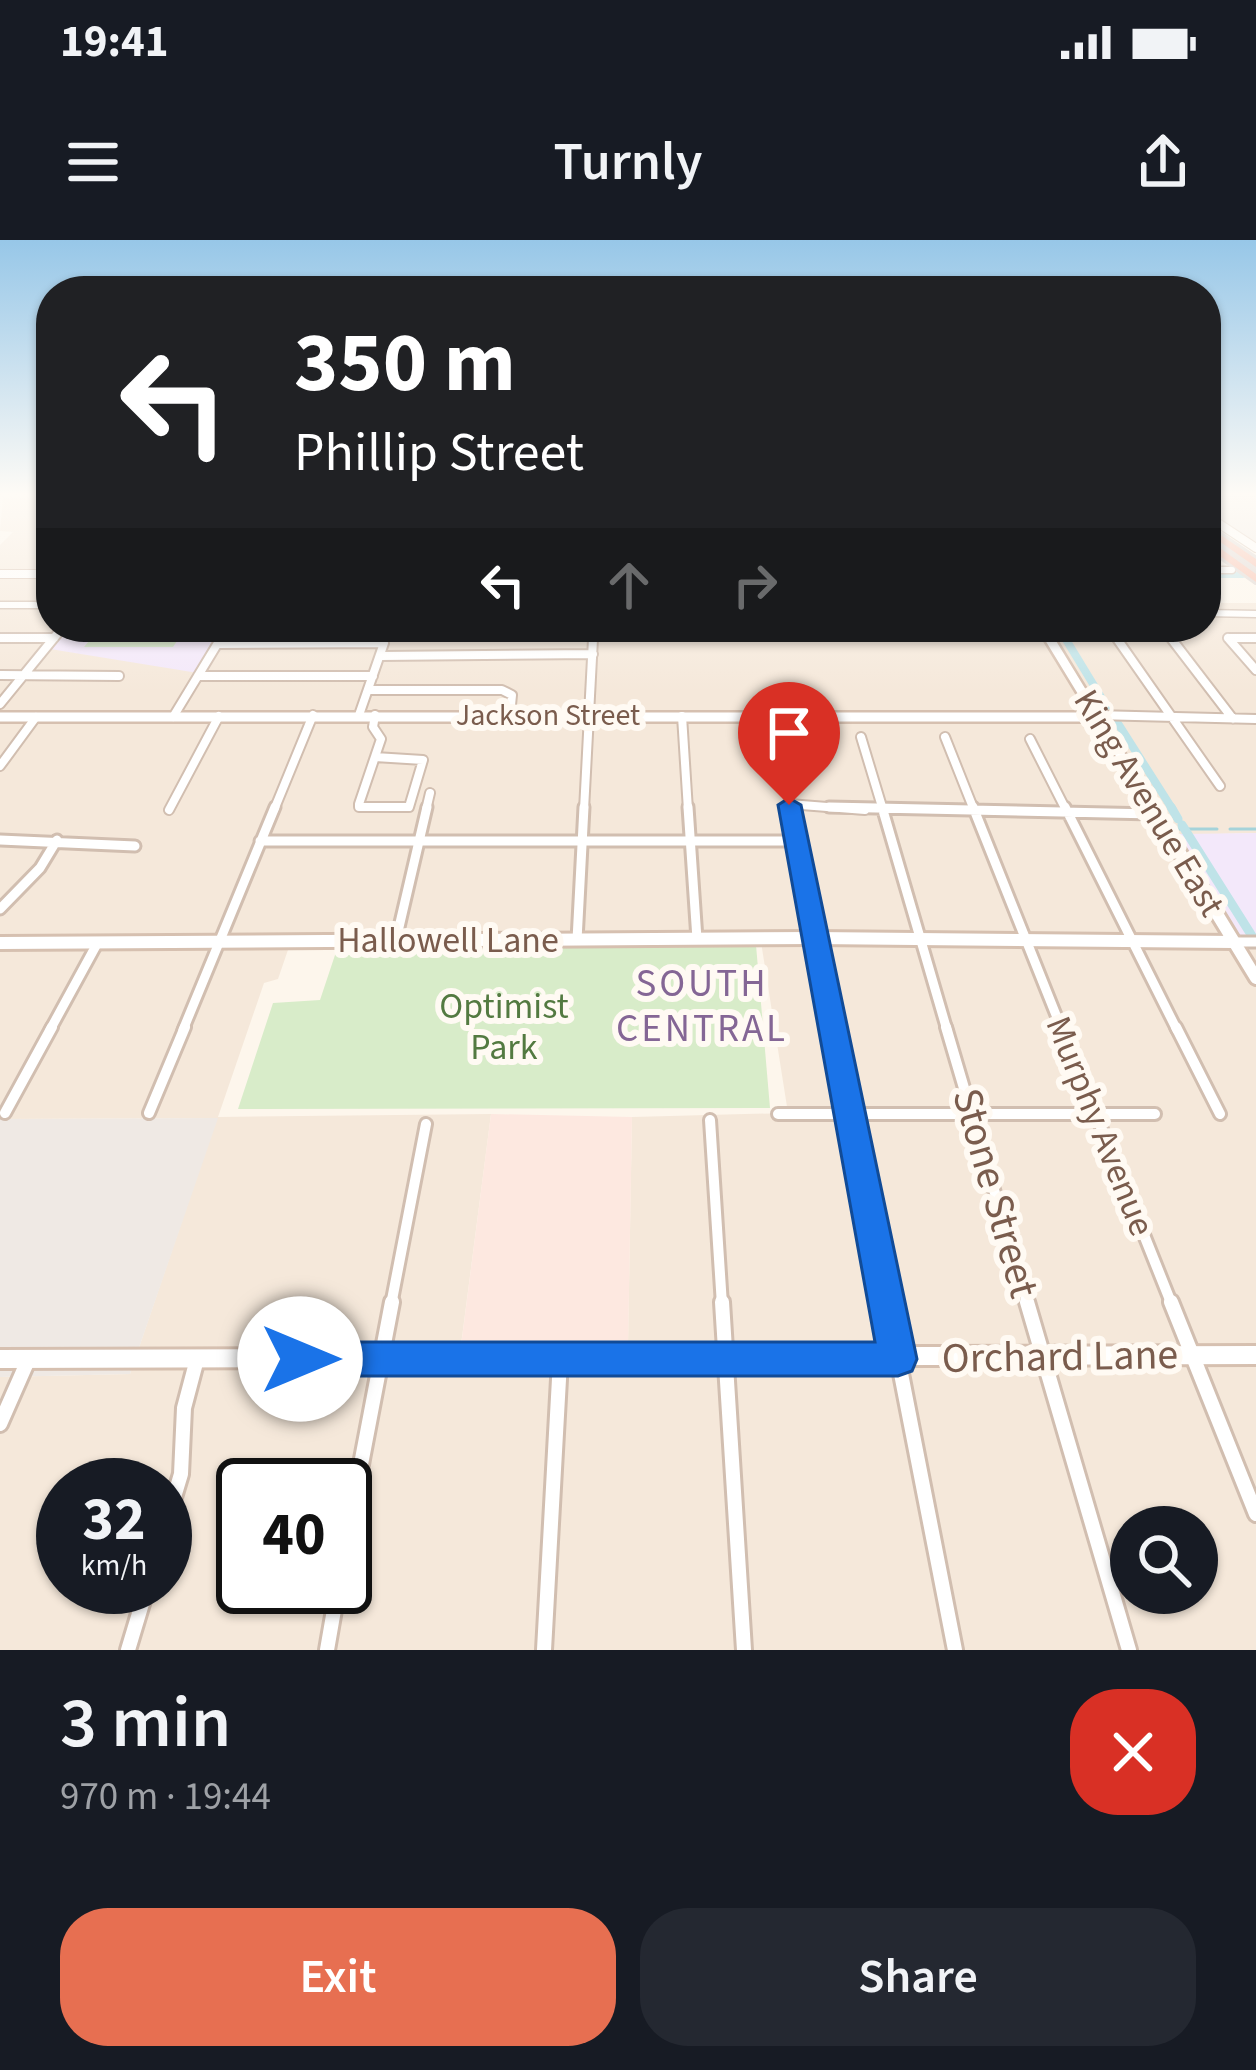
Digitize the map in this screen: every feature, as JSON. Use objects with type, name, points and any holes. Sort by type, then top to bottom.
[{"type":"highway","points":[[1232,561],[1256,579]]},
{"type":"street","points":[[1221,570],[1232,570]]},
{"type":"street","points":[[0,574],[36,574]]},
{"type":"street","points":[[0,605],[36,604]]},
{"type":"street","points":[[1221,614],[1256,614]]},
{"type":"street","points":[[0,638],[36,638]]},
{"type":"street","points":[[1256,638],[1228,638],[1256,670]]},
{"type":"street","points":[[0,704],[52,642]]},
{"type":"street","points":[[577,940],[593,642]]},
{"type":"street","name":"King Avenue East","points":[[1051,642],[1256,978]]},
{"type":"street","points":[[1116,642],[1220,786]]},
{"type":"street","points":[[1174,642],[1233,719]]},
{"type":"street","points":[[173,717],[218,644],[384,644],[359,715]]},
{"type":"street","points":[[380,656],[592,654]]},
{"type":"street","points":[[0,675],[119,676]]},
{"type":"street","points":[[198,676],[373,676]]},
{"type":"street","points":[[368,690],[502,690],[512,695],[510,715]]},
{"type":"street","points":[[149,1113],[313,715]]},
{"type":"street","points":[[375,715],[373,727],[381,736],[359,807],[409,807],[422,760],[375,757]]},
{"type":"street","points":[[169,810],[219,716]]},
{"type":"street","points":[[682,716],[697,939]]},
{"type":"street","name":"Jackson Street","points":[[0,717],[1256,719]]},
{"type":"street","points":[[0,766],[36,717]]},
{"type":"street","name":"Stone Street","points":[[861,737],[1129,1650]]},
{"type":"street","name":"Murphy Avenue","points":[[945,737],[1256,1514]]},
{"type":"street","points":[[777,738],[955,1650]]},
{"type":"street","points":[[1030,739],[1220,1114]]},
{"type":"street","points":[[395,940],[430,793]]},
{"type":"street","points":[[789,805],[884,812],[1154,814]]},
{"type":"street","points":[[0,909],[57,839]]},
{"type":"street","points":[[0,840],[135,846]]},
{"type":"street","points":[[260,841],[797,842]]},
{"type":"street","points":[[0,890],[18,890]]},
{"type":"street","name":"Hallowell Lane","points":[[0,943],[815,938],[1256,942]]},
{"type":"street","points":[[5,1113],[98,942]]},
{"type":"street","points":[[778,1114],[1155,1114]]},
{"type":"street","points":[[710,1120],[744,1650]]},
{"type":"street","points":[[361,1458],[426,1124]]},
{"type":"street","name":"Orchard Lane","points":[[0,1359],[560,1361],[1256,1355]]},
{"type":"street","points":[[0,1424],[29,1358]]},
{"type":"street","points":[[182,1458],[184,1408],[197,1359]]},
{"type":"street","points":[[544,1650],[560,1361]]},
{"type":"street","points":[[128,1650],[139,1614]]},
{"type":"street","points":[[327,1650],[333,1614]]},
{"type":"shaded area","points":[[0,561],[36,561],[36,642],[1048,642],[1095,720],[1105,719],[1057,642],[1221,642],[1221,603],[1256,603],[1256,833],[1180,835],[1237,935],[1256,936],[1256,1650],[0,1650],[0,1377],[130,1374],[217,1118],[0,1119]],"holes":[[[761,942],[788,1113],[632,1117],[628,1347],[461,1345],[491,1114],[218,1117],[264,983],[278,979],[290,944]]]},
{"type":"shaded area","points":[[56,642],[217,642],[198,673],[50,649]]},
{"type":"shaded area","points":[[1256,833],[1256,936],[1238,935],[1179,834]]},
{"type":"shaded area","points":[[491,1114],[632,1117],[628,1347],[461,1346]]},
{"type":"shaded area","points":[[218,1118],[130,1374],[0,1377],[0,1119]]},
{"type":"green space","points":[[88,642],[176,642],[173,647],[84,647]]},
{"type":"green space","name":"Optimist Park","points":[[756,945],[770,1108],[238,1109],[273,1003],[320,1000],[337,949]]},
{"type":"waterway","points":[[1221,575],[1243,575]]},
{"type":"waterway","points":[[1067,642],[1107,707]]},
{"type":"waterway","points":[[1117,722],[1173,810]]},
{"type":"waterway","points":[[1171,807],[1178,819]]},
{"type":"waterway","points":[[1182,825],[1252,936]]},
{"type":"waterway","points":[[1177,829],[1217,829]]},
{"type":"waterway","points":[[1230,829],[1256,829]]},
{"type":"district","name":"SOUTH CENTRAL","points":[[702,1006]]},
{"type":"route","points":[[300,1359],[898,1359],[789,805]]}]
